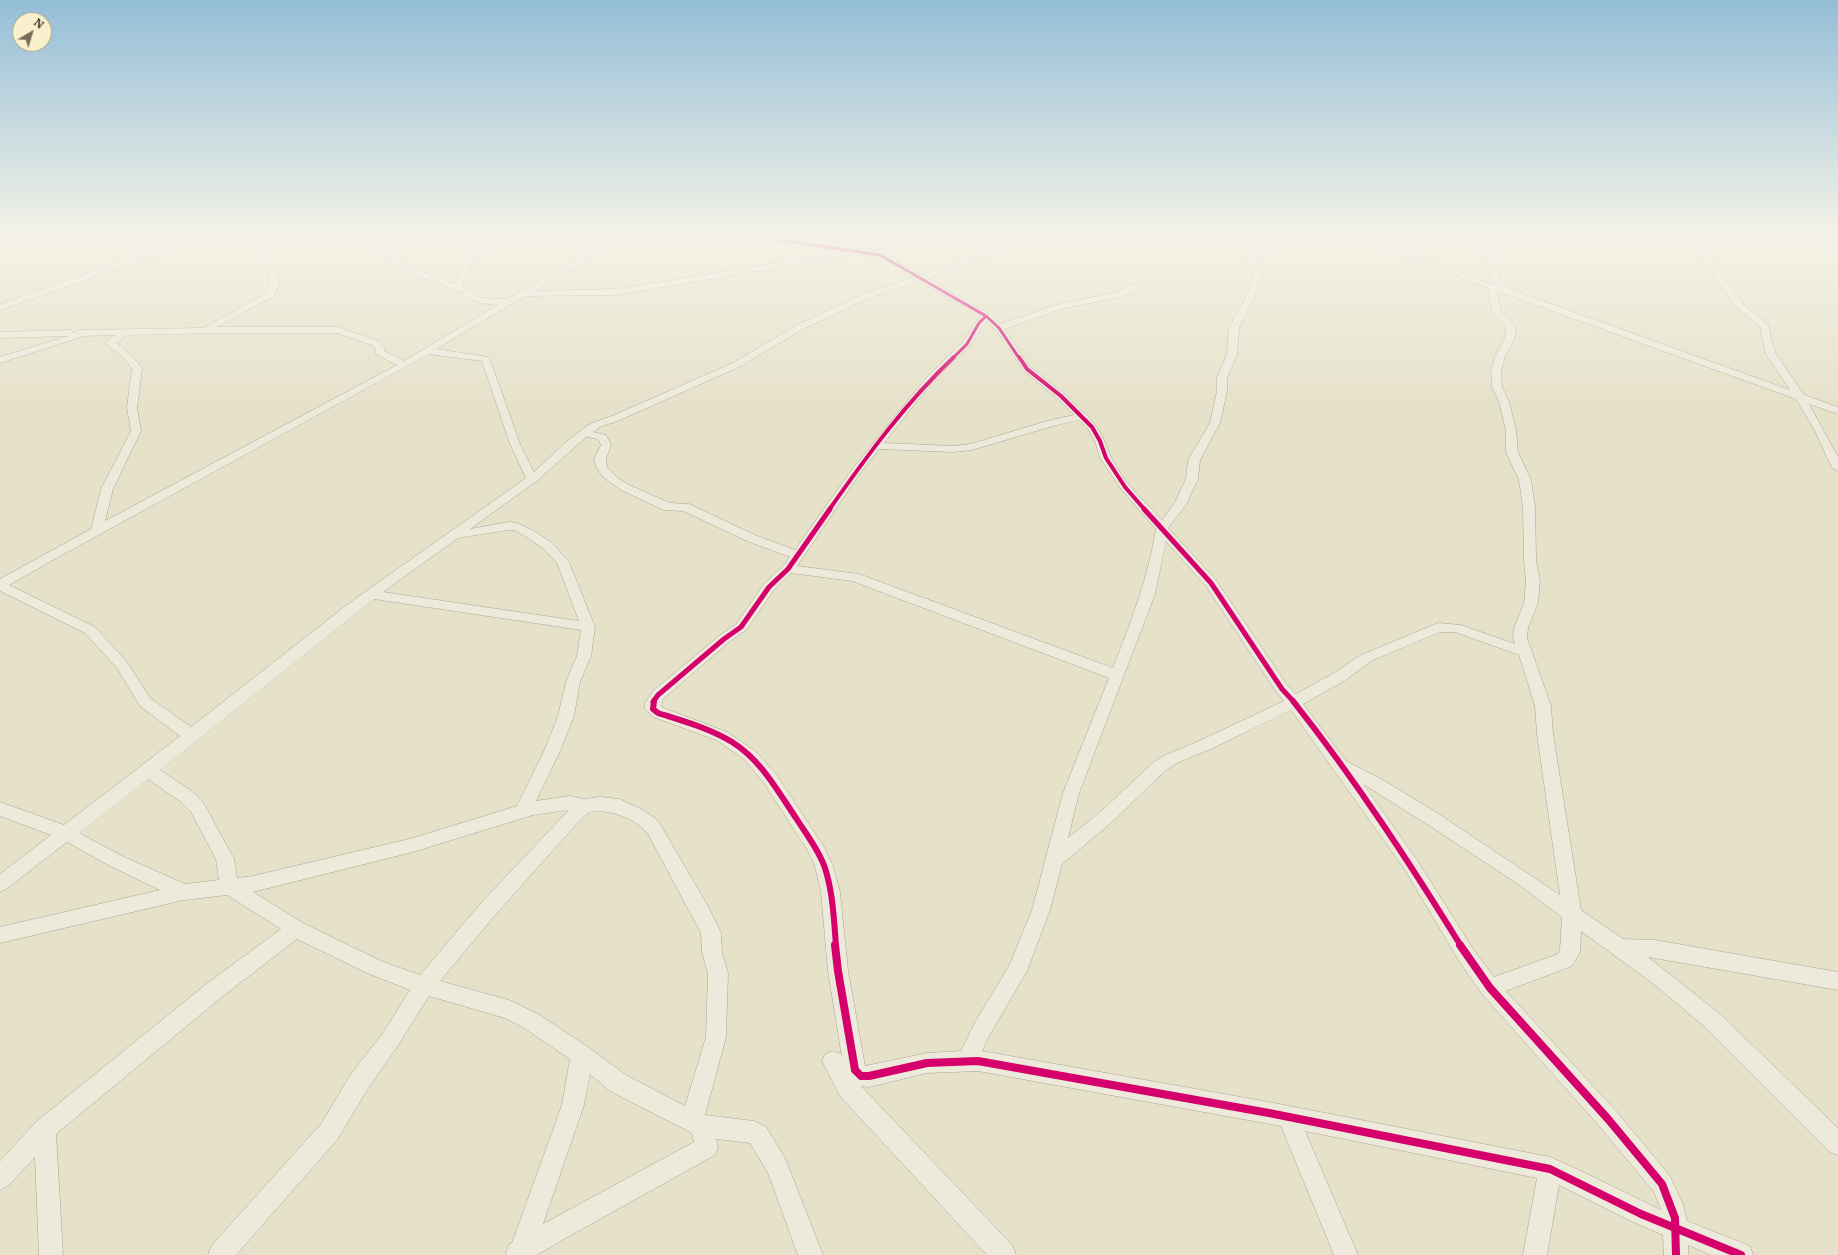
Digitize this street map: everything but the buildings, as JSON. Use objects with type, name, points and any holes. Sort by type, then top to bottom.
[{"type":"street","points":[[0,307],[33,296]]},
{"type":"street","points":[[204,330],[269,296]]},
{"type":"street","points":[[471,296],[476,299],[491,302],[509,302]]},
{"type":"street","points":[[0,586],[97,531],[404,365],[521,296]]},
{"type":"street","points":[[0,884],[148,770],[190,735],[371,594],[532,479],[596,425],[616,418],[736,365],[758,354],[800,327],[868,296]]},
{"type":"street","points":[[952,296],[986,316],[999,328],[1027,369],[1083,416],[1092,427],[1100,441],[1106,458],[1125,487],[1211,583],[1282,689],[1294,702],[1340,764],[1411,865],[1466,956],[1490,988],[1608,1119],[1662,1184],[1671,1204],[1676,1228],[1676,1255]]},
{"type":"street","points":[[999,328],[1059,307],[1114,296]]},
{"type":"street","points":[[968,1061],[982,1029],[1017,971],[1041,910],[1071,792],[1148,594],[1158,555],[1162,528],[1180,505],[1192,479],[1194,460],[1215,423],[1222,391],[1222,378],[1232,354],[1232,338],[1234,328],[1250,296]]},
{"type":"street","points":[[1490,988],[1565,960],[1570,952],[1572,913],[1545,734],[1543,706],[1520,638],[1521,628],[1531,603],[1533,582],[1530,560],[1529,507],[1525,480],[1512,452],[1512,430],[1504,402],[1497,387],[1496,371],[1500,356],[1509,340],[1511,329],[1509,324],[1497,313],[1492,296]]},
{"type":"street","points":[[1520,296],[1838,411]]},
{"type":"street","points":[[1733,296],[1744,311],[1764,325],[1767,343],[1771,354],[1800,397],[1820,431],[1838,468]]},
{"type":"street","points":[[986,316],[979,323],[967,344],[930,379],[876,446],[854,474],[793,562],[769,587],[741,627],[724,639],[658,695],[652,703],[653,709],[658,713],[710,731],[741,748],[758,764],[778,790],[812,842],[824,867],[829,890],[838,970],[855,1070],[858,1075],[863,1077],[869,1076],[927,1063],[978,1061],[1288,1117],[1550,1169],[1573,1179],[1641,1214],[1741,1255]]},
{"type":"street","points":[[0,335],[204,330],[338,330],[375,343],[380,348],[379,352],[404,365]]},
{"type":"street","points":[[0,360],[82,334],[79,333]]},
{"type":"street","points":[[97,531],[107,489],[124,452],[136,431],[132,408],[137,368],[125,354],[110,343],[124,333]]},
{"type":"street","points":[[427,351],[486,358],[515,444],[532,479]]},
{"type":"street","points":[[876,446],[953,449],[972,447],[1051,423],[1083,416]]},
{"type":"street","points":[[585,433],[602,437],[606,445],[600,459],[601,467],[613,481],[663,505],[668,507],[685,506],[751,538],[793,562],[854,577],[1117,675]]},
{"type":"street","points":[[454,535],[509,526],[517,527],[532,534],[548,546],[563,562],[588,627],[584,656],[573,682],[566,716],[553,749],[523,811]]},
{"type":"street","points":[[0,586],[78,622],[90,630],[122,665],[145,702],[190,735]]},
{"type":"street","points":[[371,594],[588,627]]},
{"type":"street","points":[[1054,860],[1105,818],[1160,766],[1171,759],[1205,745],[1294,702],[1339,677],[1366,658],[1438,627],[1456,628],[1524,652]]},
{"type":"street","points":[[1340,764],[1377,784],[1436,821],[1572,913],[1662,979],[1713,1021],[1838,1144]]},
{"type":"street","points":[[148,770],[187,797],[197,807],[225,859],[229,886],[296,929],[374,968],[424,986],[509,1010],[531,1021],[581,1054],[618,1083],[697,1124],[747,1131],[758,1135],[776,1166],[795,1211],[804,1240],[811,1255]]},
{"type":"street","points":[[0,935],[184,892],[253,884],[413,845],[523,811],[555,804],[568,803],[584,806],[600,804],[618,806],[635,814],[649,823],[702,914],[711,933],[712,953],[718,974],[716,1037],[697,1124],[707,1147],[561,1226],[518,1253]]},
{"type":"street","points":[[220,1255],[329,1132],[360,1082],[390,1040],[424,986],[489,908],[584,806]]},
{"type":"street","points":[[0,809],[65,833],[116,861],[184,892]]},
{"type":"street","points":[[0,1178],[45,1129],[216,989],[296,929]]},
{"type":"street","points":[[1620,948],[1655,949],[1838,981]]},
{"type":"street","points":[[518,1253],[573,1105],[578,1082],[581,1054]]},
{"type":"street","points":[[833,1061],[848,1088],[1004,1255]]},
{"type":"street","points":[[1288,1117],[1346,1255]]},
{"type":"street","points":[[45,1129],[51,1255]]},
{"type":"street","points":[[1535,1255],[1550,1169]]},
{"type":"cycle path","points":[[950,296],[986,316],[999,328],[1027,369],[1061,396],[1092,427],[1100,441],[1106,458],[1125,487],[1211,583],[1282,689],[1294,702],[1340,764],[1411,865],[1466,955],[1490,988],[1608,1119],[1662,1184],[1671,1204],[1675,1218],[1676,1255]]},
{"type":"cycle path","points":[[986,316],[979,323],[967,344],[930,379],[854,474],[788,569],[769,587],[741,627],[724,639],[658,695],[653,703],[653,709],[658,713],[722,736],[741,748],[757,762],[764,770],[818,852],[824,866],[831,892],[836,958],[856,1072],[861,1076],[867,1076],[927,1063],[978,1061],[1269,1113],[1550,1169],[1573,1179],[1641,1214],[1741,1255]]}]
